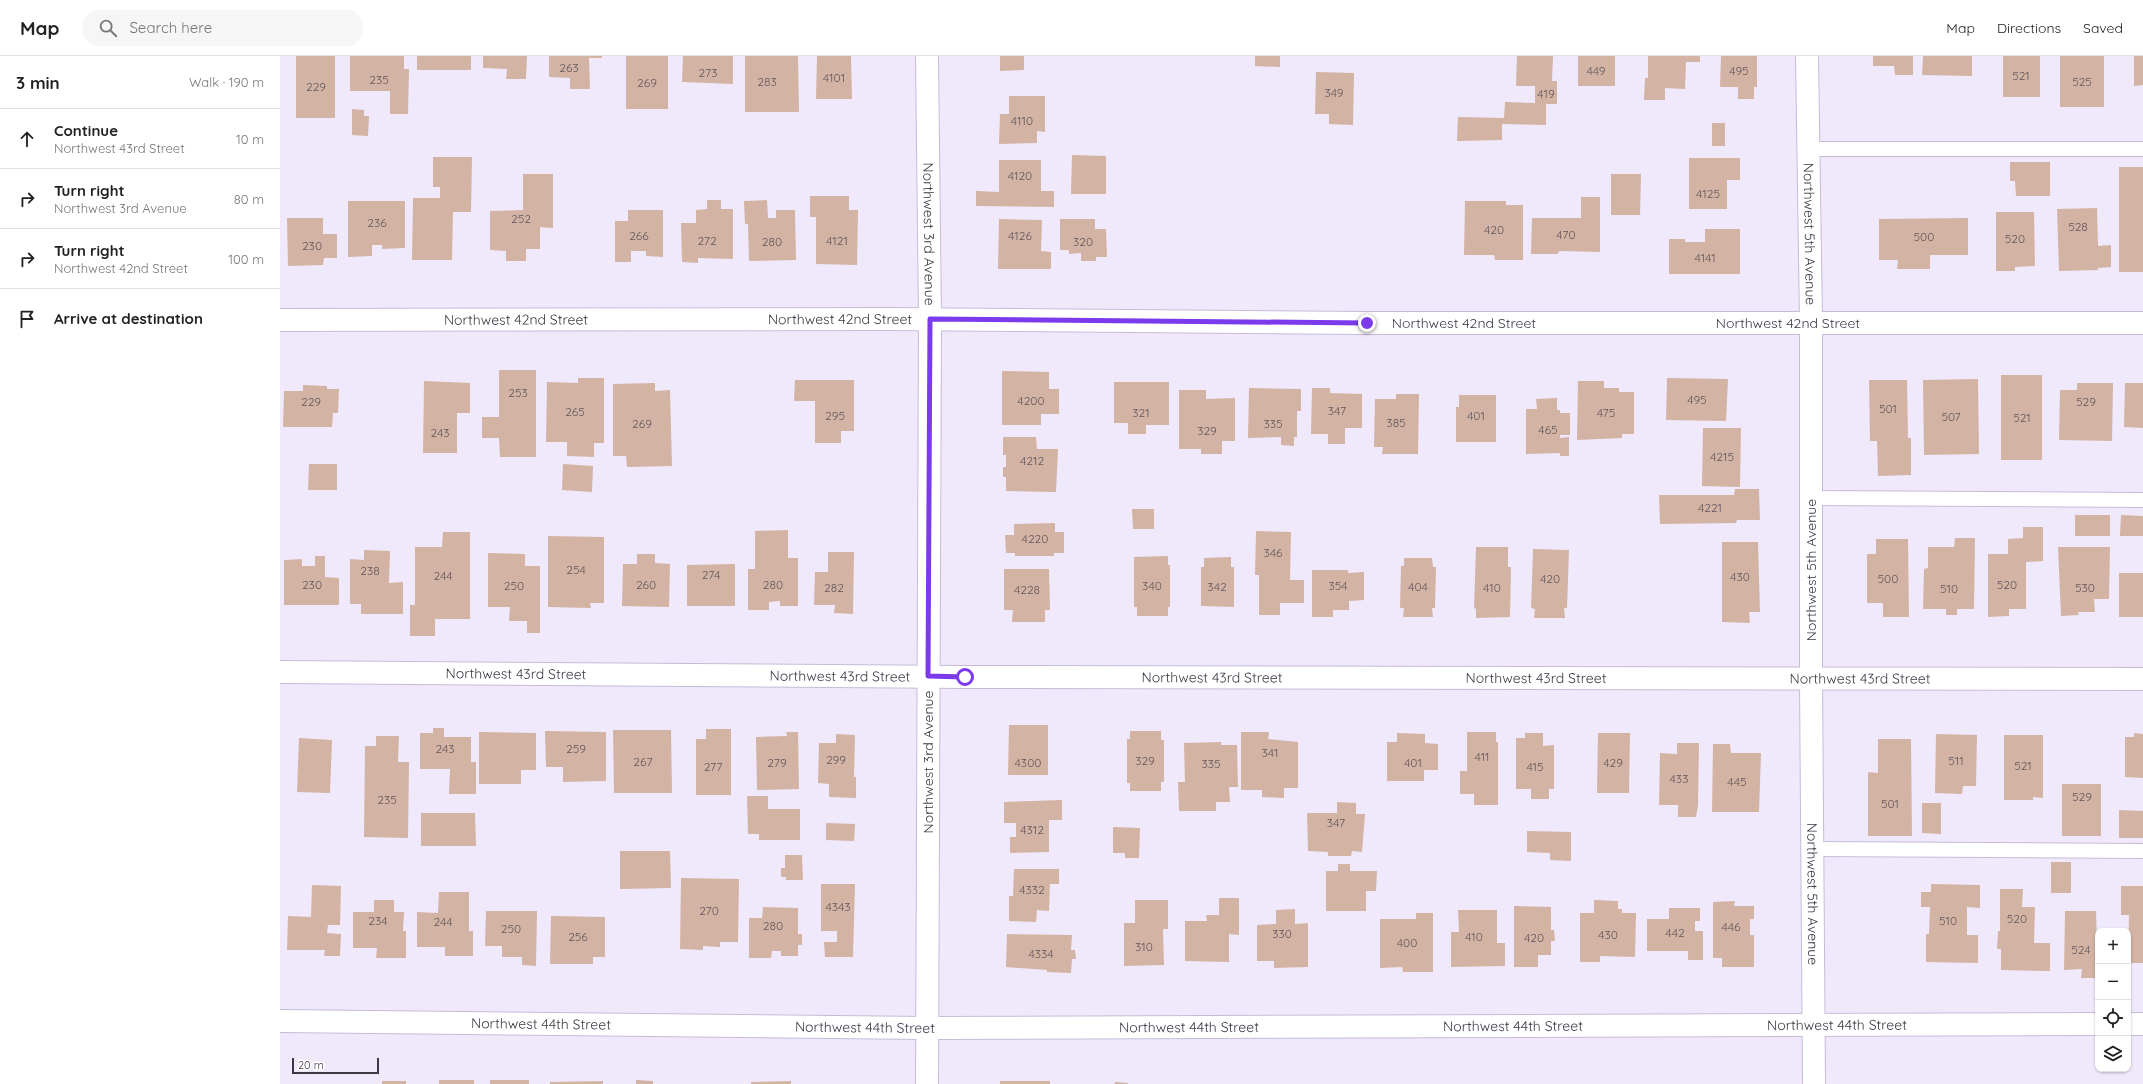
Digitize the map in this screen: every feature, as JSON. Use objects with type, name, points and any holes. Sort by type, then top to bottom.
[{"type":"street","name":"Northwest 3rd Avenue","points":[[927,56],[930,319],[926,1028],[927,1084]]},
{"type":"street","name":"Northwest 5th Avenue","points":[[1806,56],[1811,322],[1811,678],[1815,1025],[1814,1084]]},
{"type":"street","name":"Northwest 42nd Street","points":[[280,320],[930,319],[1367,323],[2143,323]]},
{"type":"street","name":"Northwest 43rd Street","points":[[280,672],[928,676],[2143,679]]},
{"type":"street","name":"Northwest 44th Street","points":[[280,1021],[926,1028],[2095,1024]]},
{"type":"street","points":[[2131,1024],[2143,1024]]},
{"type":"lane","points":[[1808,149],[2143,149]]},
{"type":"lane","points":[[1811,498],[2143,500]]},
{"type":"lane","points":[[1813,849],[2143,851]]},
{"type":"building","points":[[296,56],[335,56],[335,118],[296,118]]},
{"type":"building","points":[[350,56],[404,56],[404,69],[409,69],[408,114],[390,114],[390,91],[350,91]]},
{"type":"building","points":[[417,56],[471,56],[471,70],[417,70]]},
{"type":"building","points":[[483,56],[527,56],[526,79],[506,79],[507,69],[483,68]]},
{"type":"building","points":[[549,56],[602,56],[602,58],[589,58],[590,89],[570,89],[570,78],[549,77]]},
{"type":"building","points":[[626,56],[668,56],[668,109],[626,109]]},
{"type":"building","points":[[683,56],[733,56],[733,84],[682,82]]},
{"type":"building","points":[[745,56],[798,56],[799,112],[745,112]]},
{"type":"building","points":[[817,56],[851,56],[852,99],[816,99]]},
{"type":"building","points":[[1000,56],[1024,56],[1024,70],[1000,71]]},
{"type":"building","points":[[1255,56],[1280,56],[1280,67],[1255,66]]},
{"type":"building","points":[[1517,56],[1553,56],[1552,81],[1557,81],[1557,104],[1546,104],[1546,125],[1502,124],[1502,140],[1457,141],[1458,117],[1504,118],[1505,102],[1535,103],[1535,86],[1516,86]]},
{"type":"building","points":[[1578,56],[1615,56],[1615,86],[1578,86]]},
{"type":"building","points":[[1648,56],[1700,56],[1700,62],[1686,62],[1685,89],[1665,88],[1665,100],[1644,100],[1645,78],[1648,78]]},
{"type":"building","points":[[1721,56],[1757,56],[1757,87],[1754,87],[1754,99],[1738,99],[1738,87],[1720,87]]},
{"type":"building","points":[[1873,56],[1913,56],[1913,75],[1895,75],[1894,66],[1873,66]]},
{"type":"building","points":[[1923,56],[1972,56],[1972,76],[1922,75]]},
{"type":"building","points":[[2003,56],[2040,56],[2040,97],[2003,97]]},
{"type":"building","points":[[2060,56],[2104,56],[2104,107],[2060,107]]},
{"type":"building","points":[[2134,56],[2143,56],[2143,85],[2134,86]]},
{"type":"building","points":[[1316,72],[1354,73],[1353,125],[1329,124],[1329,114],[1315,114]]},
{"type":"building","points":[[1009,96],[1045,96],[1045,132],[1037,131],[1037,143],[999,144],[1000,114],[1009,114]]},
{"type":"building","points":[[352,109],[364,110],[364,116],[369,116],[368,136],[352,135]]},
{"type":"building","points":[[1712,123],[1725,123],[1725,146],[1712,146]]},
{"type":"building","points":[[1072,155],[1106,156],[1106,194],[1071,194]]},
{"type":"building","points":[[433,157],[472,157],[471,212],[453,212],[452,260],[412,260],[413,198],[440,198],[440,187],[433,187]]},
{"type":"building","points":[[1689,158],[1740,158],[1740,180],[1727,180],[1727,209],[1689,209]]},
{"type":"building","points":[[999,160],[1041,160],[1041,191],[1054,191],[1054,207],[976,206],[976,191],[999,192]]},
{"type":"building","points":[[2010,162],[2050,162],[2050,196],[2016,196],[2015,181],[2010,181]]},
{"type":"building","points":[[2119,167],[2143,167],[2143,272],[2119,272]]},
{"type":"building","points":[[523,174],[553,174],[553,228],[540,227],[540,249],[526,249],[526,261],[506,261],[506,251],[490,250],[490,211],[523,210]]},
{"type":"building","points":[[1611,174],[1641,174],[1640,215],[1611,215]]},
{"type":"building","points":[[810,196],[849,196],[849,210],[858,210],[857,265],[816,264],[816,217],[810,217]]},
{"type":"building","points":[[1581,197],[1600,197],[1600,252],[1559,251],[1558,254],[1531,254],[1532,218],[1581,218]]},
{"type":"building","points":[[707,200],[721,200],[721,209],[733,209],[733,259],[698,258],[698,263],[682,262],[681,223],[696,223],[696,210],[707,209]]},
{"type":"building","points":[[767,200],[768,218],[776,218],[776,210],[795,210],[796,260],[749,261],[748,224],[745,224],[744,201]]},
{"type":"building","points":[[348,201],[405,201],[405,248],[382,249],[382,245],[372,245],[372,256],[348,257]]},
{"type":"building","points":[[1465,201],[1506,201],[1506,205],[1523,205],[1523,260],[1495,260],[1494,255],[1464,255]]},
{"type":"building","points":[[2097,208],[2098,246],[2111,245],[2111,267],[2098,268],[2098,270],[2059,271],[2057,209]]},
{"type":"building","points":[[628,210],[663,210],[663,257],[646,256],[646,251],[631,251],[631,262],[615,262],[615,221],[628,221]]},
{"type":"building","points":[[1996,212],[2034,212],[2035,266],[2015,267],[2015,271],[1996,271]]},
{"type":"building","points":[[287,218],[323,218],[323,234],[337,234],[337,258],[324,258],[323,265],[288,266]]},
{"type":"building","points":[[1968,218],[1968,255],[1930,255],[1930,269],[1897,269],[1898,260],[1879,260],[1879,219]]},
{"type":"building","points":[[999,219],[1042,220],[1041,251],[1051,252],[1051,269],[998,269]]},
{"type":"building","points":[[1060,219],[1095,219],[1095,229],[1106,229],[1107,257],[1096,257],[1096,261],[1081,261],[1081,253],[1069,254],[1069,250],[1060,250]]},
{"type":"building","points":[[1705,229],[1740,229],[1740,274],[1669,274],[1669,239],[1685,239],[1685,242],[1705,242]]},
{"type":"building","points":[[499,370],[536,370],[536,457],[500,457],[499,438],[482,438],[482,417],[499,417]]},
{"type":"building","points":[[1002,371],[1049,372],[1049,389],[1059,389],[1059,414],[1041,414],[1041,425],[1002,425]]},
{"type":"building","points":[[2001,375],[2042,375],[2042,460],[2001,460]]},
{"type":"building","points":[[578,378],[604,378],[604,443],[594,443],[594,457],[567,456],[567,442],[546,442],[547,382],[578,383]]},
{"type":"building","points":[[1667,378],[1728,379],[1726,421],[1666,420]]},
{"type":"building","points":[[1978,379],[1979,454],[1924,455],[1923,380]]},
{"type":"building","points":[[795,380],[854,380],[854,431],[841,431],[841,443],[815,443],[815,401],[794,401]]},
{"type":"building","points":[[1869,380],[1907,380],[1908,438],[1911,438],[1911,475],[1878,476],[1877,441],[1870,441]]},
{"type":"building","points":[[424,381],[470,383],[470,413],[457,413],[457,453],[423,453]]},
{"type":"building","points":[[1578,381],[1604,381],[1604,388],[1619,388],[1619,392],[1634,392],[1634,434],[1622,434],[1622,438],[1577,440]]},
{"type":"building","points":[[1114,382],[1169,382],[1169,425],[1146,425],[1146,434],[1128,434],[1128,423],[1114,423]]},
{"type":"building","points":[[655,383],[655,391],[670,390],[672,466],[627,467],[626,456],[613,456],[613,384]]},
{"type":"building","points":[[2077,383],[2113,383],[2112,441],[2059,440],[2060,390],[2077,390]]},
{"type":"building","points":[[2125,383],[2143,383],[2143,428],[2124,427]]},
{"type":"building","points":[[303,385],[327,386],[327,389],[339,389],[338,413],[333,413],[332,427],[283,427],[284,391],[303,391]]},
{"type":"building","points":[[1249,388],[1301,389],[1301,411],[1297,411],[1297,437],[1294,437],[1294,446],[1281,445],[1281,437],[1248,438]]},
{"type":"building","points":[[1312,388],[1330,388],[1330,393],[1362,394],[1362,428],[1345,428],[1345,444],[1328,444],[1328,434],[1311,434]]},
{"type":"building","points":[[1179,390],[1206,390],[1206,399],[1235,398],[1235,441],[1222,441],[1222,454],[1201,454],[1201,449],[1179,449]]},
{"type":"building","points":[[1396,394],[1419,394],[1418,454],[1382,454],[1383,447],[1374,447],[1375,399],[1396,399]]},
{"type":"building","points":[[1459,395],[1496,395],[1496,442],[1456,442],[1456,407],[1459,407]]},
{"type":"building","points":[[1557,398],[1557,410],[1560,410],[1560,413],[1570,413],[1570,435],[1560,435],[1560,438],[1569,437],[1569,456],[1560,456],[1560,453],[1526,454],[1526,409],[1537,409],[1536,399]]},
{"type":"building","points":[[1703,428],[1741,428],[1740,487],[1702,486]]},
{"type":"building","points":[[1003,437],[1036,437],[1037,449],[1058,449],[1056,492],[1006,491],[1006,477],[1003,477],[1003,467],[1006,467],[1006,455],[1003,455]]},
{"type":"building","points":[[309,464],[337,464],[337,490],[308,490]]},
{"type":"building","points":[[563,464],[593,466],[592,492],[562,490]]},
{"type":"building","points":[[1735,489],[1759,489],[1760,520],[1737,520],[1736,523],[1660,524],[1659,495],[1734,495]]},
{"type":"building","points":[[1132,509],[1154,509],[1154,529],[1133,529]]},
{"type":"building","points":[[2075,515],[2110,515],[2110,536],[2075,536]]},
{"type":"building","points":[[2121,515],[2143,516],[2143,536],[2120,536]]},
{"type":"building","points":[[1055,523],[1055,532],[1064,532],[1064,553],[1054,553],[1054,556],[1015,556],[1015,553],[1006,553],[1005,535],[1014,535],[1014,524]]},
{"type":"building","points":[[2023,527],[2043,527],[2043,561],[2026,562],[2026,609],[2009,609],[2009,616],[1988,617],[1988,554],[2008,554],[2008,539],[2023,538]]},
{"type":"building","points":[[788,530],[788,558],[798,558],[798,606],[780,606],[780,601],[769,602],[769,610],[748,610],[748,569],[755,569],[755,531]]},
{"type":"building","points":[[1256,531],[1291,532],[1290,580],[1304,580],[1304,603],[1280,603],[1280,615],[1259,615],[1259,575],[1255,575]]},
{"type":"building","points":[[443,532],[470,532],[470,619],[435,619],[435,636],[410,636],[410,605],[415,605],[415,547],[442,547]]},
{"type":"building","points":[[548,536],[604,537],[604,603],[590,603],[591,608],[548,607]]},
{"type":"building","points":[[1955,538],[1975,538],[1974,609],[1957,609],[1957,615],[1946,615],[1946,609],[1923,609],[1924,569],[1928,568],[1928,547],[1954,547]]},
{"type":"building","points":[[1876,539],[1908,539],[1909,617],[1883,617],[1883,603],[1867,603],[1867,554],[1876,554]]},
{"type":"building","points":[[1722,542],[1758,542],[1760,612],[1749,612],[1750,623],[1722,622]]},
{"type":"building","points":[[1476,547],[1508,547],[1508,567],[1511,567],[1510,617],[1476,618],[1476,608],[1474,609]]},
{"type":"building","points":[[2058,547],[2110,547],[2109,599],[2094,599],[2095,612],[2078,612],[2079,615],[2061,616]]},
{"type":"building","points":[[1533,549],[1569,550],[1567,608],[1564,608],[1565,618],[1534,618],[1535,609],[1531,608]]},
{"type":"building","points":[[364,550],[390,551],[389,583],[403,582],[403,614],[361,614],[361,604],[350,604],[350,559],[364,560]]},
{"type":"building","points":[[828,552],[854,552],[853,614],[834,613],[835,605],[814,605],[815,572],[828,572]]},
{"type":"building","points":[[488,553],[525,554],[525,566],[540,566],[540,633],[527,633],[527,621],[509,621],[510,607],[488,607]]},
{"type":"building","points":[[637,554],[655,554],[655,563],[670,564],[669,607],[622,606],[623,564],[637,564]]},
{"type":"building","points":[[315,556],[325,556],[325,577],[339,578],[339,605],[284,605],[284,560],[302,559],[302,566],[315,566]]},
{"type":"building","points":[[1168,556],[1168,565],[1170,565],[1170,607],[1168,607],[1168,616],[1137,616],[1137,607],[1134,607],[1134,557]]},
{"type":"building","points":[[1231,557],[1231,567],[1234,567],[1234,607],[1201,606],[1201,567],[1204,567],[1204,558]]},
{"type":"building","points":[[1404,558],[1432,558],[1433,567],[1436,567],[1435,608],[1432,608],[1433,617],[1403,617],[1404,608],[1400,608],[1401,566],[1404,566]]},
{"type":"building","points":[[735,564],[735,606],[687,606],[687,565]]},
{"type":"building","points":[[1004,569],[1049,569],[1050,610],[1045,610],[1045,622],[1012,622],[1013,610],[1004,610]]},
{"type":"building","points":[[1312,570],[1348,570],[1348,573],[1364,572],[1364,600],[1349,601],[1349,610],[1333,610],[1333,617],[1312,617]]},
{"type":"building","points":[[2119,573],[2143,573],[2143,617],[2119,617]]},
{"type":"building","points":[[1009,725],[1048,725],[1048,775],[1008,775]]},
{"type":"building","points":[[433,728],[444,728],[444,737],[471,737],[471,762],[476,762],[476,794],[449,794],[450,769],[420,769],[420,733],[433,733]]},
{"type":"building","points":[[706,729],[731,729],[731,795],[696,795],[696,739],[706,739]]},
{"type":"building","points":[[613,730],[671,730],[672,793],[614,793]]},
{"type":"building","points":[[545,731],[606,732],[606,781],[563,782],[563,767],[546,767]]},
{"type":"building","points":[[1130,731],[1161,731],[1161,740],[1164,740],[1164,782],[1161,782],[1161,791],[1130,791],[1130,783],[1127,783],[1127,739],[1130,739]]},
{"type":"building","points":[[479,732],[536,733],[536,770],[521,770],[521,784],[479,784]]},
{"type":"building","points":[[786,732],[798,732],[799,789],[757,790],[756,737],[787,736]]},
{"type":"building","points":[[1241,732],[1269,732],[1268,739],[1298,742],[1298,788],[1284,788],[1284,798],[1262,797],[1262,790],[1241,790]]},
{"type":"building","points":[[1467,732],[1496,732],[1496,742],[1498,742],[1498,805],[1474,805],[1474,794],[1460,794],[1460,771],[1467,771]]},
{"type":"building","points":[[1397,733],[1425,734],[1425,743],[1438,744],[1438,770],[1424,770],[1424,781],[1387,781],[1387,742],[1397,742]]},
{"type":"building","points":[[1525,733],[1543,733],[1543,746],[1554,745],[1554,789],[1549,789],[1549,799],[1531,799],[1531,789],[1516,789],[1516,738],[1525,738]]},
{"type":"building","points":[[1598,733],[1630,733],[1629,793],[1597,793]]},
{"type":"building","points":[[2134,733],[2143,734],[2143,778],[2125,777],[2125,737],[2134,737]]},
{"type":"building","points":[[836,734],[855,735],[854,777],[856,777],[856,798],[829,797],[829,784],[818,783],[819,743],[836,743]]},
{"type":"building","points":[[1936,734],[1977,735],[1976,786],[1963,786],[1962,794],[1935,793]]},
{"type":"building","points":[[2004,735],[2043,735],[2043,798],[2033,797],[2033,800],[2004,800]]},
{"type":"building","points":[[376,736],[399,736],[398,762],[409,762],[408,838],[364,837],[365,746],[376,746]]},
{"type":"building","points":[[299,738],[332,740],[330,793],[297,792]]},
{"type":"building","points":[[1878,739],[1911,739],[1912,836],[1868,836],[1868,772],[1878,773]]},
{"type":"building","points":[[1221,742],[1221,745],[1237,745],[1238,787],[1229,787],[1230,802],[1216,802],[1216,811],[1179,811],[1178,782],[1185,782],[1184,743]]},
{"type":"building","points":[[1677,743],[1699,743],[1698,805],[1696,817],[1678,817],[1678,805],[1659,805],[1660,753],[1677,754]]},
{"type":"building","points":[[1713,744],[1730,744],[1731,753],[1761,753],[1759,812],[1712,812]]},
{"type":"building","points":[[2062,784],[2101,784],[2101,836],[2062,836]]},
{"type":"building","points":[[747,796],[768,796],[768,809],[800,809],[800,840],[759,840],[759,834],[748,834]]},
{"type":"building","points":[[1062,800],[1062,820],[1049,820],[1049,852],[1010,853],[1010,837],[1016,837],[1016,823],[1004,823],[1004,802]]},
{"type":"building","points":[[1337,802],[1356,803],[1356,814],[1365,814],[1362,852],[1352,851],[1351,856],[1328,856],[1328,852],[1308,851],[1307,813],[1337,813]]},
{"type":"building","points":[[1922,803],[1941,803],[1941,834],[1922,833]]},
{"type":"building","points":[[2119,810],[2143,811],[2143,838],[2119,838]]},
{"type":"building","points":[[421,813],[475,813],[476,846],[421,846]]},
{"type":"building","points":[[826,823],[855,824],[854,841],[826,840]]},
{"type":"building","points":[[1113,827],[1140,828],[1139,858],[1125,858],[1125,853],[1113,853]]},
{"type":"building","points":[[1527,831],[1571,832],[1571,861],[1550,860],[1550,853],[1527,852]]},
{"type":"building","points":[[620,851],[670,851],[671,888],[620,889]]},
{"type":"building","points":[[785,855],[802,855],[803,880],[786,880],[786,877],[781,877],[781,868],[785,868]]},
{"type":"building","points":[[2051,862],[2071,862],[2071,893],[2051,893]]},
{"type":"building","points":[[1338,864],[1350,864],[1350,871],[1377,871],[1376,891],[1366,891],[1366,911],[1326,911],[1326,871],[1338,871]]},
{"type":"building","points":[[1014,869],[1059,869],[1059,884],[1050,884],[1049,911],[1037,910],[1036,922],[1009,921],[1009,896],[1013,896]]},
{"type":"building","points":[[681,878],[739,879],[738,942],[720,942],[720,947],[703,946],[703,950],[680,949]]},
{"type":"building","points":[[821,884],[855,884],[853,957],[825,957],[824,942],[837,942],[837,931],[821,931]]},
{"type":"building","points":[[1931,884],[1980,885],[1980,908],[1967,907],[1967,935],[1978,935],[1978,963],[1926,962],[1926,934],[1929,934],[1930,907],[1921,907],[1921,892],[1931,892]]},
{"type":"building","points":[[312,885],[341,886],[340,925],[328,925],[327,933],[341,934],[340,956],[324,956],[325,950],[287,950],[288,916],[311,917]]},
{"type":"building","points":[[2121,886],[2143,886],[2143,963],[2131,963],[2131,928],[2129,928],[2129,915],[2121,915]]},
{"type":"building","points":[[2000,889],[2023,889],[2022,907],[2035,907],[2034,943],[2050,943],[2050,971],[2001,970],[2001,949],[1997,949],[1998,931],[2000,931]]},
{"type":"building","points":[[439,892],[469,892],[469,931],[473,931],[473,956],[445,956],[445,947],[417,947],[417,912],[438,913]]},
{"type":"building","points":[[1219,898],[1239,898],[1239,935],[1229,934],[1229,962],[1185,961],[1185,921],[1207,921],[1206,915],[1219,915]]},
{"type":"building","points":[[374,900],[394,900],[394,912],[404,912],[403,931],[406,931],[406,958],[376,958],[377,948],[353,948],[353,912],[374,912]]},
{"type":"building","points":[[1135,900],[1168,900],[1168,929],[1163,929],[1164,965],[1124,966],[1124,923],[1135,923]]},
{"type":"building","points":[[1594,900],[1618,901],[1618,909],[1622,909],[1622,913],[1636,913],[1635,957],[1600,956],[1600,962],[1580,962],[1580,913],[1594,913]]},
{"type":"building","points":[[1735,901],[1734,906],[1754,906],[1754,919],[1750,919],[1750,935],[1754,935],[1754,967],[1722,967],[1722,958],[1713,958],[1713,902]]},
{"type":"building","points":[[1514,906],[1551,907],[1551,930],[1554,930],[1555,941],[1551,941],[1551,955],[1538,955],[1538,967],[1514,967]]},
{"type":"building","points":[[763,907],[798,908],[798,934],[802,934],[802,945],[798,945],[798,956],[781,956],[781,951],[772,951],[771,958],[749,958],[749,918],[762,918]]},
{"type":"building","points":[[1669,908],[1700,908],[1700,921],[1695,921],[1695,931],[1703,931],[1703,960],[1688,960],[1688,951],[1647,951],[1647,919],[1669,919]]},
{"type":"building","points":[[1295,909],[1295,924],[1308,923],[1308,967],[1274,968],[1274,961],[1257,961],[1257,925],[1276,924],[1276,910]]},
{"type":"building","points":[[1458,910],[1497,910],[1497,943],[1505,943],[1505,966],[1451,967],[1451,932],[1459,932]]},
{"type":"building","points":[[486,911],[537,911],[536,966],[522,965],[522,957],[502,957],[502,946],[485,946]]},
{"type":"building","points":[[2065,911],[2096,911],[2095,978],[2081,978],[2082,969],[2064,970]]},
{"type":"building","points":[[1416,913],[1433,913],[1433,972],[1403,972],[1402,967],[1380,968],[1380,919],[1416,919]]},
{"type":"building","points":[[551,916],[605,917],[605,957],[593,957],[593,964],[550,964]]},
{"type":"building","points":[[1007,934],[1072,935],[1071,950],[1075,950],[1076,959],[1072,959],[1071,973],[1047,972],[1047,970],[1006,967]]},
{"type":"building","points":[[439,1080],[474,1080],[474,1084],[439,1084]]},
{"type":"building","points":[[490,1080],[529,1080],[529,1084],[490,1084]]},
{"type":"building","points":[[636,1080],[653,1081],[653,1084],[636,1084]]},
{"type":"building","points":[[382,1081],[406,1081],[406,1084],[382,1084]]},
{"type":"building","points":[[603,1081],[603,1084],[550,1084],[550,1082]]},
{"type":"building","points":[[791,1081],[791,1084],[751,1084],[751,1082]]},
{"type":"building","points":[[1000,1081],[1050,1081],[1050,1084],[1000,1084]]},
{"type":"building","points":[[1115,1082],[1128,1083],[1128,1084],[1115,1084]]},
{"type":"route","points":[[965,677],[928,676],[930,319],[1367,323]]}]
